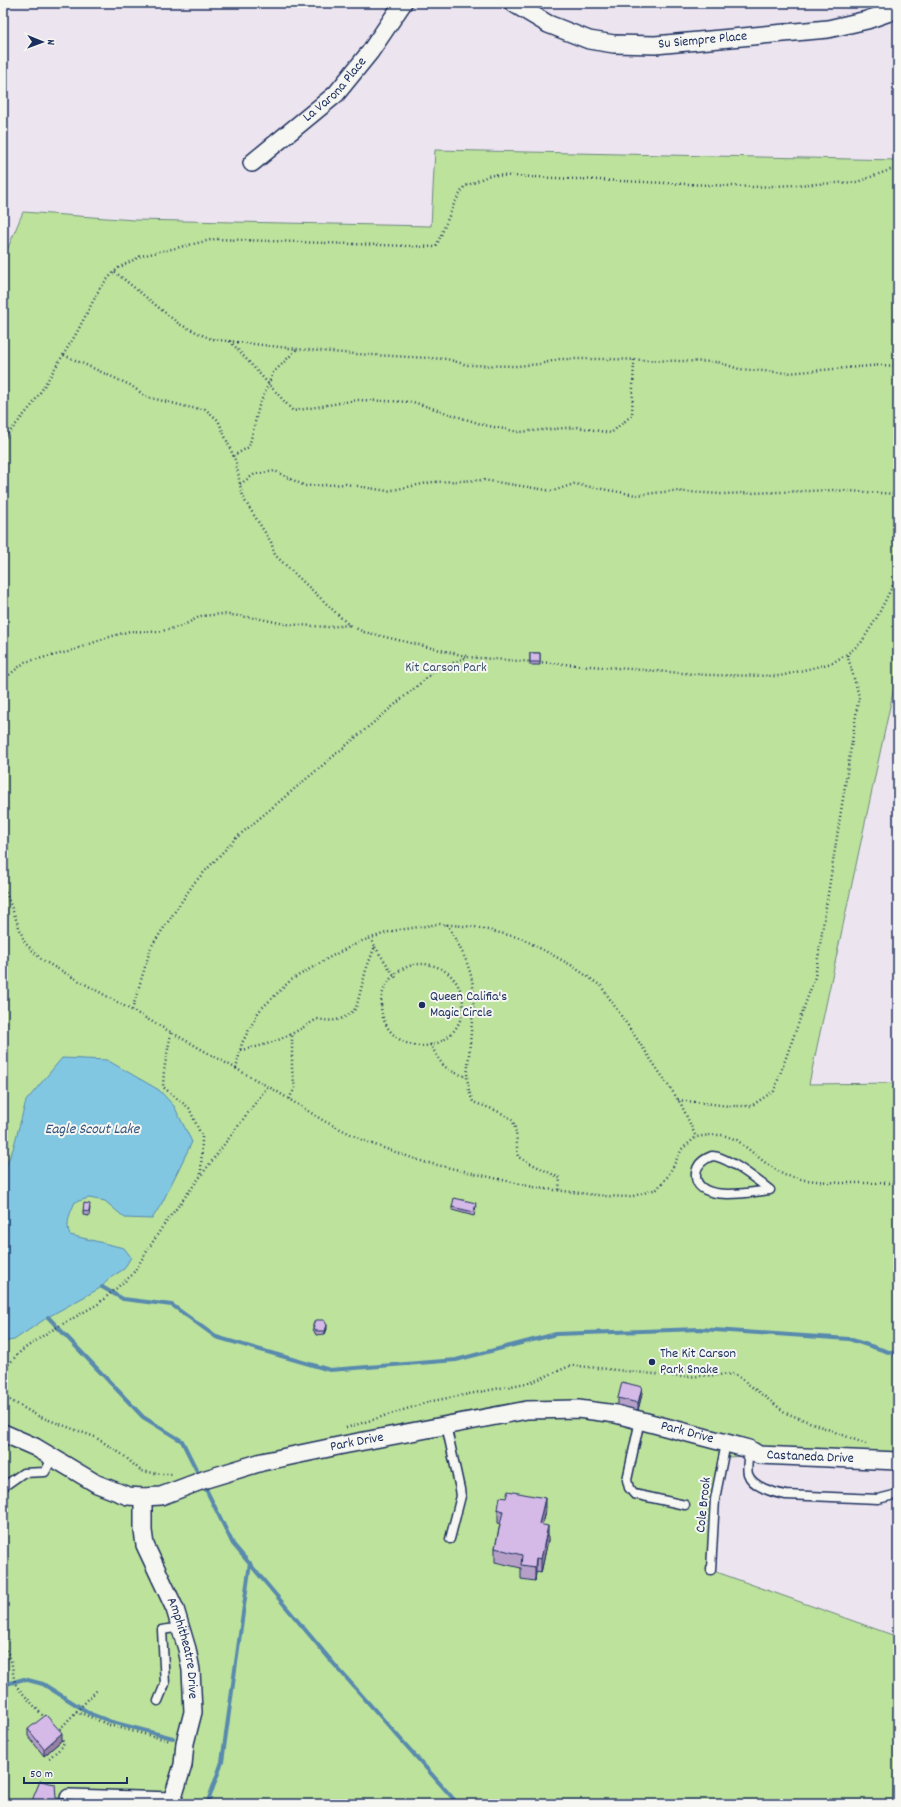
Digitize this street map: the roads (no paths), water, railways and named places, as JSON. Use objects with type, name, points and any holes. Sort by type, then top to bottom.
[{"type":"street","name":"La Varona Place","points":[[252,163],[336,94],[370,52],[403,3]]},
{"type":"street","name":"Su Siempre Place","points":[[514,3],[548,24],[589,40],[614,44],[655,45],[828,29],[867,20],[898,9]]},
{"type":"street","name":"Park Drive","points":[[3,1433],[53,1458],[97,1484],[128,1496],[143,1497],[161,1496],[262,1462],[446,1425],[520,1411],[545,1408],[592,1411],[640,1420],[726,1443]]},
{"type":"street","name":"Castaneda Drive","points":[[726,1443],[749,1449],[759,1455],[898,1461]]},
{"type":"street","name":"Amphitheatre Drive","points":[[143,1497],[143,1531],[145,1545],[175,1609],[187,1649],[193,1690],[192,1712],[185,1743],[183,1764],[172,1803]]},
{"type":"street","points":[[69,1798],[172,1803]]},
{"type":"lane","points":[[712,1156],[718,1156],[748,1173],[770,1190],[742,1193],[712,1193],[706,1191],[698,1183],[696,1172],[701,1161],[712,1156]]},
{"type":"lane","points":[[640,1420],[627,1480],[629,1488],[634,1494],[685,1505]]},
{"type":"lane","points":[[446,1425],[460,1489],[460,1496],[450,1539]]},
{"type":"lane","name":"Cole Brook","points":[[711,1570],[715,1499],[726,1443]]},
{"type":"lane","points":[[749,1449],[748,1474],[751,1479],[775,1493],[786,1495],[878,1499],[898,1494]]},
{"type":"lane","points":[[3,1487],[23,1474],[45,1472],[53,1458]]},
{"type":"lane","points":[[158,1701],[165,1684],[162,1630],[181,1628]]},
{"type":"water","name":"Eagle Scout Lake","points":[[62,1058],[107,1060],[159,1090],[174,1106],[192,1142],[162,1203],[152,1219],[125,1218],[105,1201],[89,1198],[75,1202],[68,1223],[70,1235],[124,1248],[131,1257],[124,1269],[107,1280],[102,1287],[48,1317],[14,1340],[3,1342],[3,1173],[13,1149],[26,1101]]},
{"type":"waterway","points":[[102,1287],[123,1299],[172,1305],[216,1337],[330,1370],[456,1360],[556,1334],[700,1329],[849,1339],[898,1355]]},
{"type":"waterway","points":[[48,1317],[143,1417],[182,1441],[200,1477]]},
{"type":"waterway","points":[[204,1485],[233,1544],[334,1664],[458,1804]]},
{"type":"waterway","points":[[207,1804],[222,1762],[250,1563]]},
{"type":"waterway","points":[[3,1685],[24,1679],[43,1684],[91,1714],[112,1722],[173,1738]]},
{"type":"place","name":"Queen Califia's Magic Circle","points":[[422,1005]]},
{"type":"place","name":"The Kit Carson Park Snake","points":[[652,1362]]},
{"type":"park label","name":"Kit Carson Park","points":[[446,668]]}]
